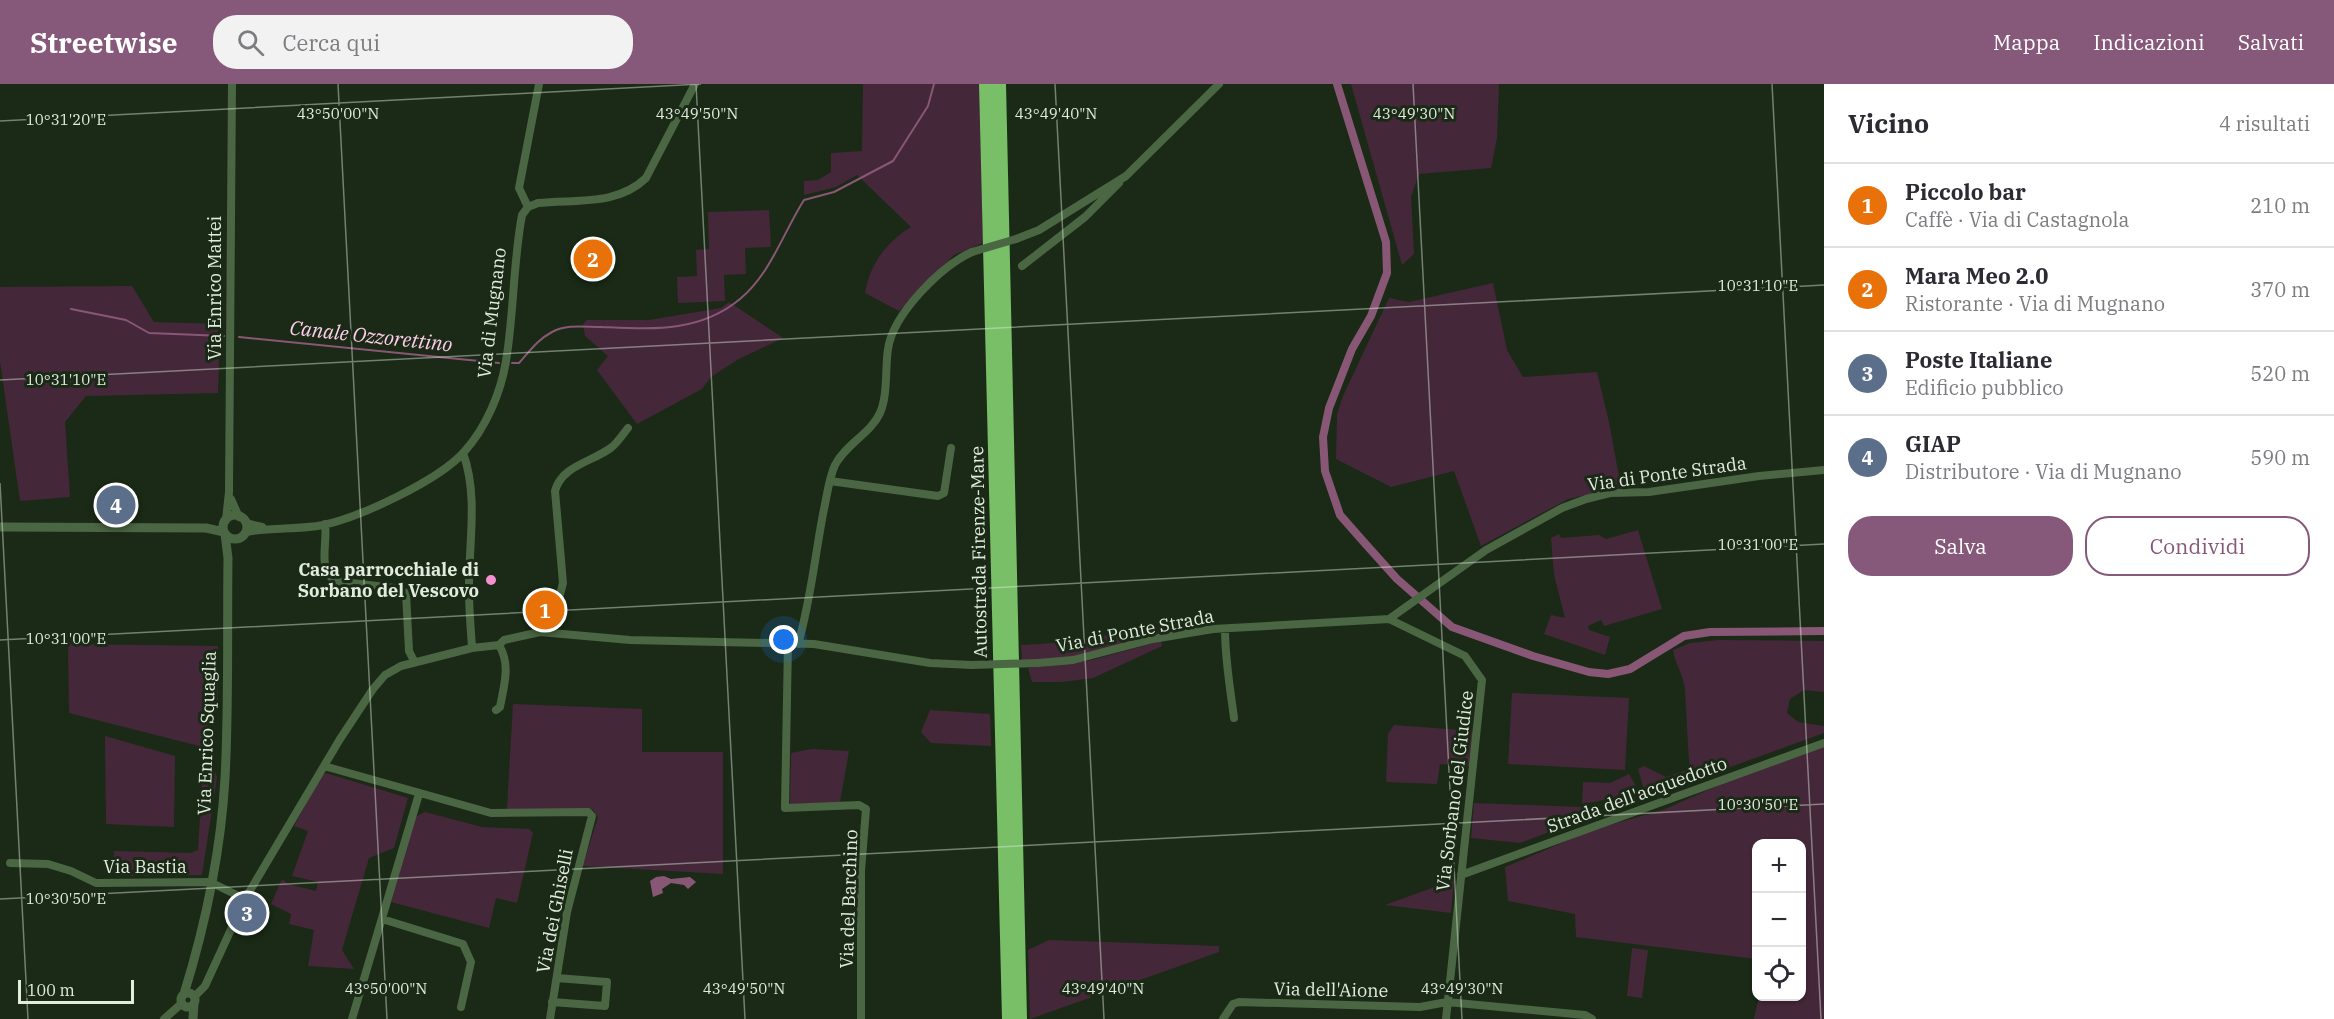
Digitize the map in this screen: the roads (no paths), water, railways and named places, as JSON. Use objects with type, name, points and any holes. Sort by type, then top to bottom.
[{"type":"highway","name":"Autostrada Firenze-Mare","points":[[986,84],[1009,1019]]},
{"type":"highway","name":"Autostrada Firenze-Mare","points":[[999,84],[1020,1019]]},
{"type":"street","name":"Via Enrico Mattei","points":[[226,520],[229,492],[232,84]]},
{"type":"street","points":[[539,84],[519,188],[528,207],[546,202],[616,197],[634,190],[646,178],[695,84]]},
{"type":"street","points":[[1022,266],[1085,217],[1219,84]]},
{"type":"street","points":[[798,644],[808,612],[812,570],[835,466],[846,449],[879,415],[888,346],[895,329],[914,301],[945,268],[972,252],[1039,230],[1126,176]]},
{"type":"street","name":"Via di Mugnano","points":[[243,527],[266,528],[325,524],[378,507],[446,467],[463,453],[479,431],[502,381],[507,356],[518,237],[522,215],[528,207]]},
{"type":"street","points":[[540,632],[558,602],[563,583],[555,491],[558,482],[566,472],[611,447],[628,428]]},
{"type":"street","points":[[830,481],[938,496],[944,493],[951,448]]},
{"type":"street","points":[[463,453],[468,466],[470,504],[469,593],[472,648]]},
{"type":"street","name":"Via di Ponte Strada","points":[[167,1017],[205,986],[244,899],[366,698],[385,675],[414,661],[472,648],[499,645],[504,640],[540,632],[630,640],[798,644],[930,663],[972,665],[1038,663],[1073,660],[1153,639],[1225,629],[1389,619],[1486,550],[1562,507],[1610,493],[1649,492],[1824,470]]},
{"type":"street","name":"Via Enrico Mattei","points":[[229,492],[243,527]]},
{"type":"street","points":[[206,528],[232,516],[243,527]]},
{"type":"street","name":"Via Enrico Squaglia","points":[[193,1019],[188,1000],[188,979],[210,882],[225,779],[228,558],[226,520]]},
{"type":"street","points":[[325,524],[327,540],[324,567],[328,576],[335,581],[394,588],[406,593],[409,651],[414,661]]},
{"type":"street","points":[[0,527],[206,528],[225,533],[234,539],[243,527]]},
{"type":"street","points":[[228,558],[243,527]]},
{"type":"street","name":"Via Sorbano del Giudice","points":[[1389,619],[1466,656],[1482,680],[1480,721],[1446,1019]]},
{"type":"street","points":[[1225,629],[1225,669],[1230,684],[1234,718]]},
{"type":"street","name":"Via del Barchino","points":[[788,644],[785,808],[859,805],[866,809],[861,871],[861,1019]]},
{"type":"street","points":[[496,710],[500,707],[506,672],[506,657],[499,645]]},
{"type":"street","name":"Strada dell'acquedotto","points":[[1461,875],[1824,743]]},
{"type":"street","points":[[324,766],[419,794],[352,1019]]},
{"type":"street","name":"Via dei Ghiselli","points":[[419,794],[491,813],[588,813],[592,816],[576,873],[550,1019]]},
{"type":"street","name":"Via Bastia","points":[[9,863],[48,864],[71,871],[96,883],[210,882],[244,899]]},
{"type":"street","points":[[382,919],[463,944],[471,962],[460,1007]]},
{"type":"street","points":[[552,1002],[605,1006],[607,982],[556,978]]},
{"type":"street","name":"Via dell'Aione","points":[[1223,1019],[1223,1015],[1233,1004],[1239,1002],[1420,1006],[1447,1002],[1585,1015],[1592,1019]]},
{"type":"waterway","name":"Canale Ozzorettino","points":[[512,363],[519,363],[542,339],[564,328],[582,326],[657,328],[691,323],[724,310],[751,289],[760,277],[804,200],[834,192],[893,161],[928,106],[934,84]]},
{"type":"waterway","points":[[1337,84],[1386,242],[1387,273],[1371,316],[1352,349],[1329,408],[1323,437],[1325,471],[1340,515],[1362,540],[1397,579],[1452,627],[1533,656],[1589,672],[1608,674],[1630,669],[1684,636],[1710,632],[1824,631]]},
{"type":"waterway","name":"Canale Ozzorettino","points":[[71,309],[126,320],[149,333],[224,336]]},
{"type":"waterway","name":"Canale Ozzorettino","points":[[239,337],[499,363]]},
{"type":"place","name":"Mara Meo 2.0","points":[[593,259]]},
{"type":"place","name":"GIAP","points":[[116,505]]},
{"type":"place","name":"Casa parrocchiale di Sorbano del Vescovo","points":[[491,580]]},
{"type":"place","name":"Piccolo bar","points":[[545,610]]},
{"type":"place","name":"Poste Italiane","points":[[247,913]]}]
